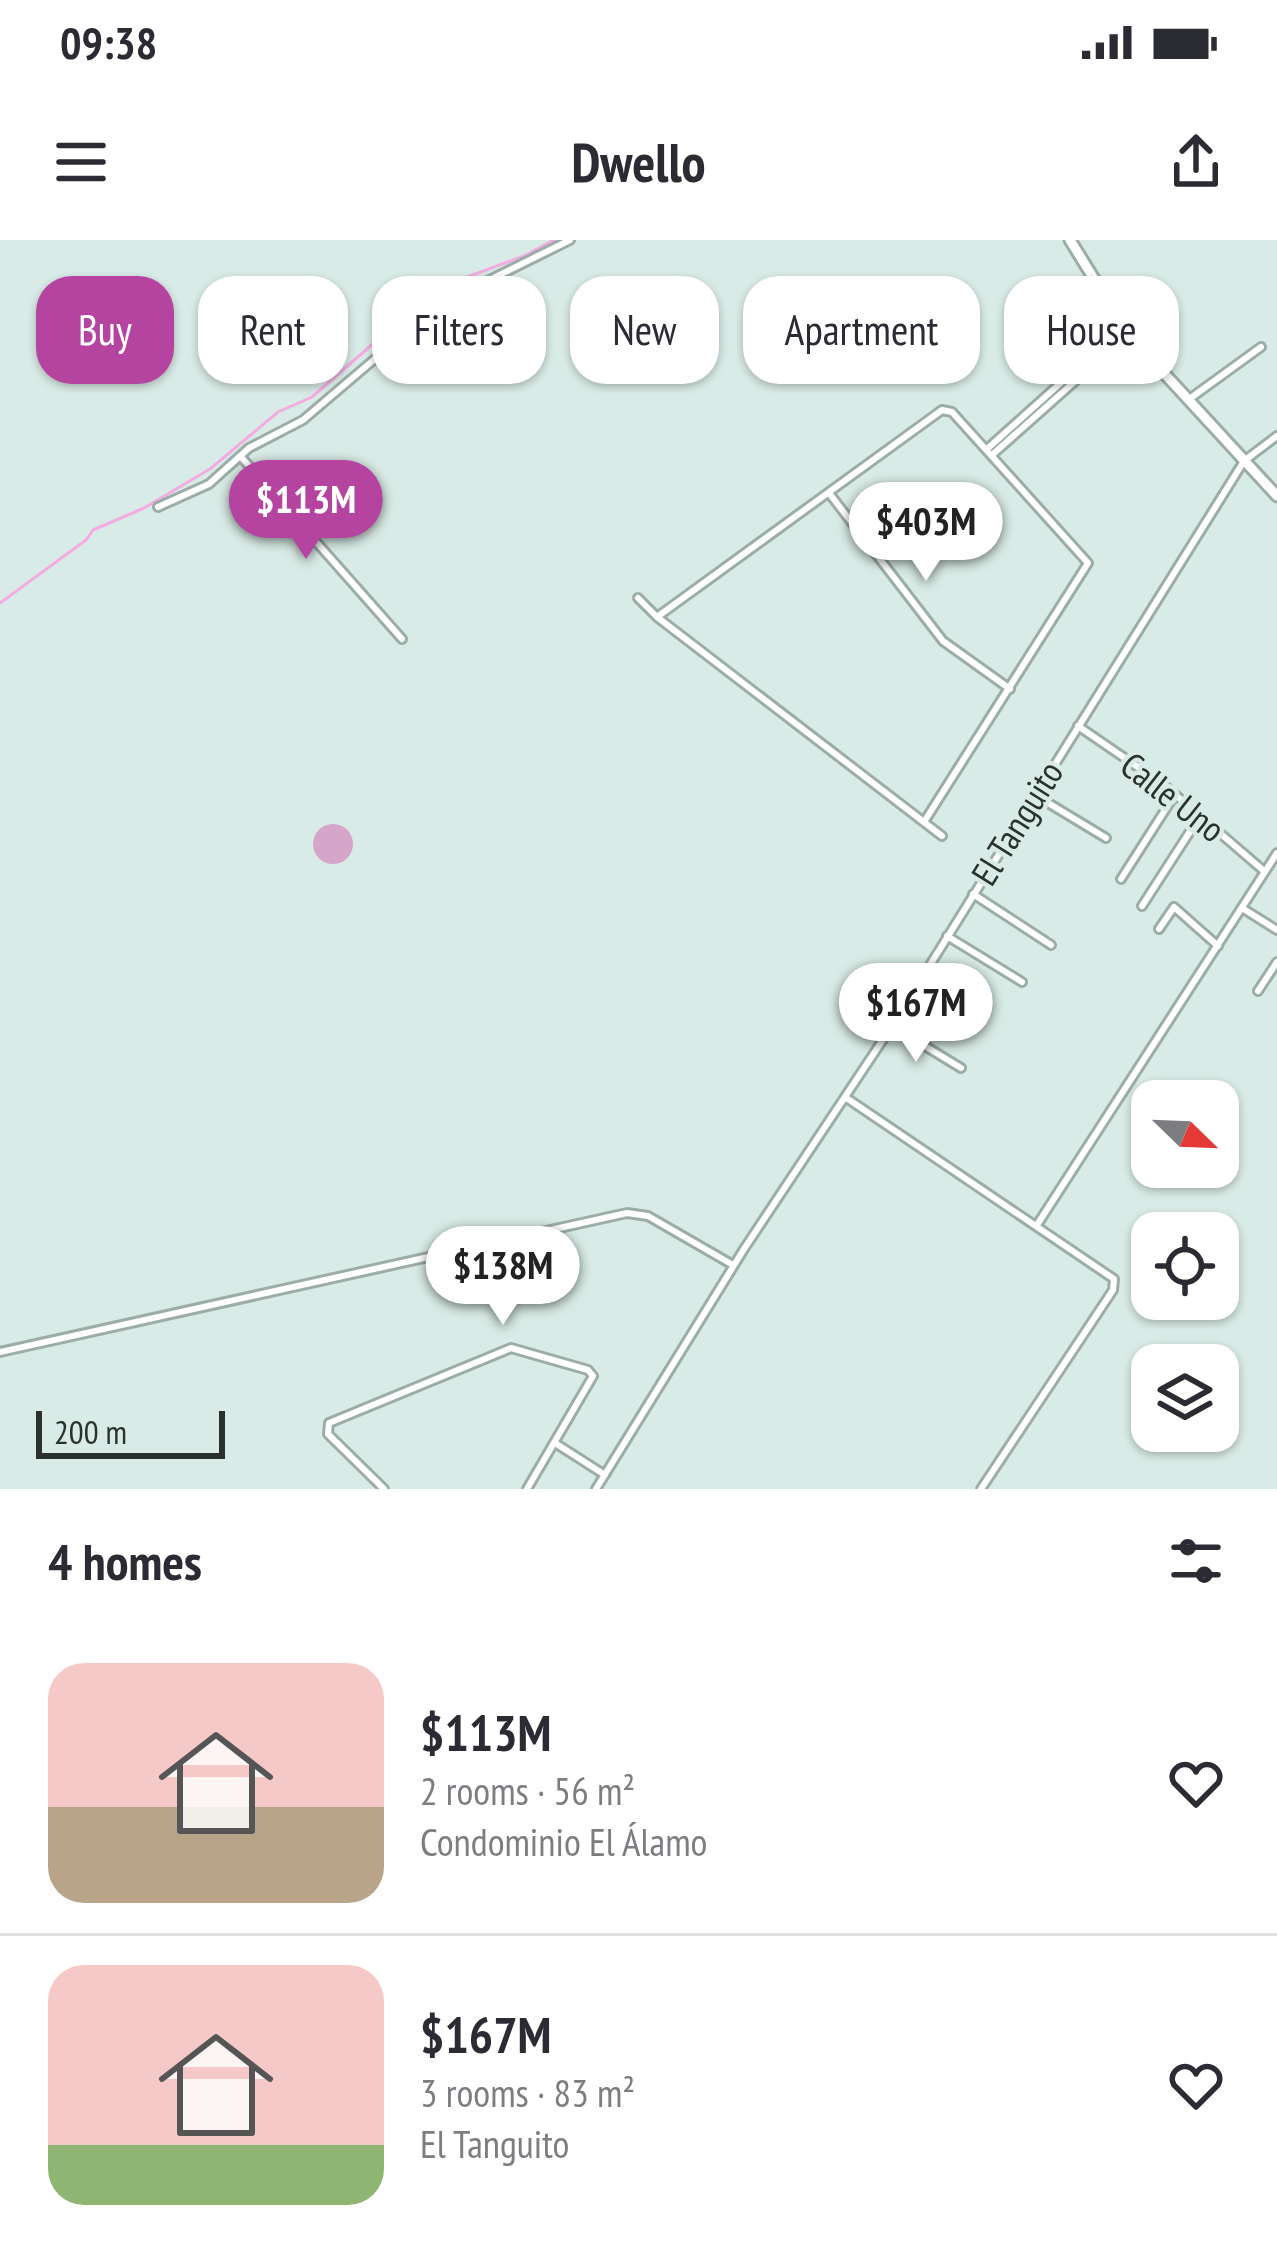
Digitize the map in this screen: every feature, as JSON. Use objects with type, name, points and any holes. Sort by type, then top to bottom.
[{"type":"main road","points":[[1070,240],[1092,276]]},
{"type":"main road","points":[[1174,384],[1277,496]]},
{"type":"street","points":[[158,507],[208,484],[249,448],[328,402],[437,306],[570,240]]},
{"type":"street","points":[[1188,400],[1261,346]]},
{"type":"street","points":[[989,452],[1065,384]]},
{"type":"street","points":[[657,617],[944,410],[954,413],[1088,563],[924,822]]},
{"type":"street","points":[[1244,461],[1277,436]]},
{"type":"street","points":[[242,458],[402,639]]},
{"type":"street","name":"El Tanguito","points":[[596,1489],[1244,461]]},
{"type":"street","points":[[829,493],[943,641],[1010,689]]},
{"type":"street","points":[[638,598],[942,836]]},
{"type":"street","name":"Calle Uno","points":[[1078,726],[1175,795],[1265,872]]},
{"type":"street","points":[[1035,795],[1106,838]]},
{"type":"street","points":[[1120,879],[1175,795]]},
{"type":"street","points":[[1142,906],[1200,816]]},
{"type":"street","points":[[1036,1225],[1277,853]]},
{"type":"street","points":[[973,894],[1051,945]]},
{"type":"street","points":[[1159,929],[1174,908],[1218,946]]},
{"type":"street","points":[[1242,908],[1277,930]]},
{"type":"street","points":[[947,936],[1022,982]]},
{"type":"street","points":[[1258,992],[1277,962]]},
{"type":"street","points":[[1267,978],[1277,985]]},
{"type":"street","points":[[892,1026],[961,1068]]},
{"type":"street","points":[[845,1097],[1110,1275],[1115,1285],[981,1489]]},
{"type":"street","points":[[0,1352],[627,1213],[648,1216],[734,1265]]},
{"type":"street","points":[[384,1489],[328,1434],[329,1423],[512,1348],[593,1375],[527,1489]]},
{"type":"street","points":[[555,1443],[605,1475]]},
{"type":"shaded area","points":[[333,824],[347,830],[353,844],[347,858],[333,864],[319,858],[313,844],[319,830]]},
{"type":"waterway","points":[[0,603],[93,530],[144,508],[210,469],[278,412],[312,397],[414,308],[462,279],[554,240]]}]
